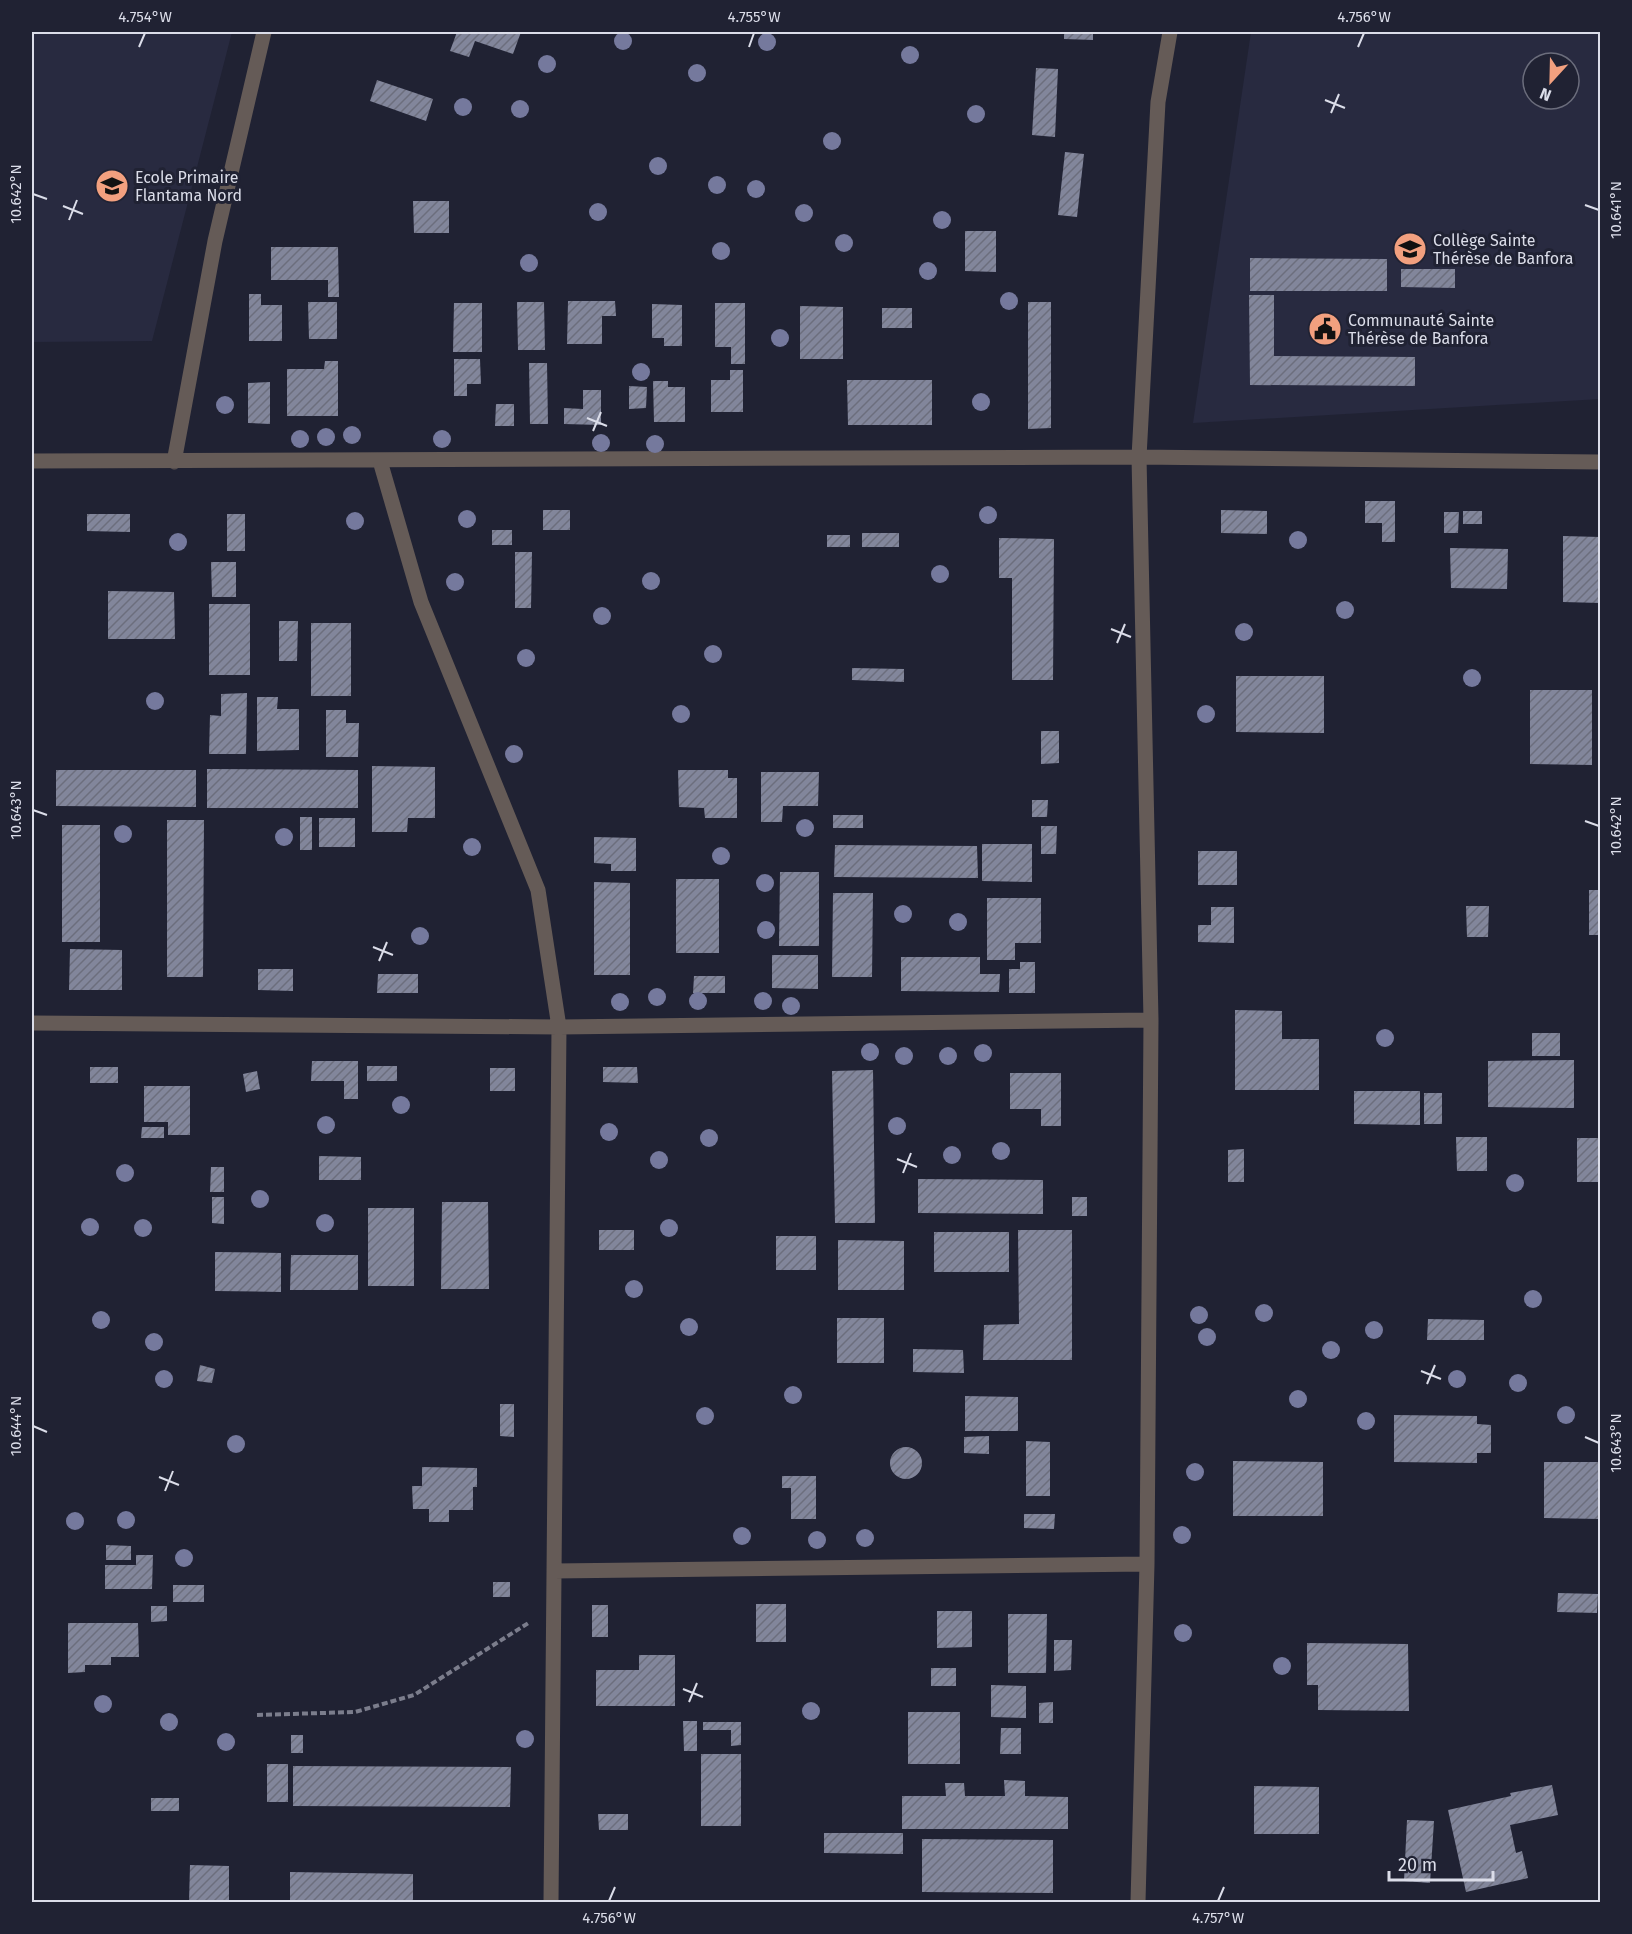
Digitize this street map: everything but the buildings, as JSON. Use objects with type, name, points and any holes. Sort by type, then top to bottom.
[{"type":"street","points":[[174,462],[215,241],[264,32]]},
{"type":"street","points":[[1138,1902],[1147,1564],[1151,1020],[1139,457],[1158,102],[1170,32]]},
{"type":"street","points":[[32,461],[1139,457],[1600,462]]},
{"type":"street","points":[[380,461],[421,602],[538,890],[558,1027],[551,1902]]},
{"type":"street","points":[[32,1023],[558,1027],[1151,1020]]},
{"type":"street","points":[[554,1570],[1147,1564]]},
{"type":"path","points":[[257,1715],[355,1712],[414,1695],[507,1635],[554,1609]]},
{"type":"shaded area","name":"Ecole Primaire Flantama Nord","points":[[32,32],[232,32],[152,341],[32,342]]},
{"type":"shaded area","name":"Collège Sainte Thérèse de Banfora","points":[[1251,32],[1600,32],[1600,399],[1193,423]]},
{"type":"place","name":"Ecole Primaire Flantama Nord","points":[[112,186]]},
{"type":"place","name":"Collège Sainte Thérèse de Banfora","points":[[1410,249]]},
{"type":"place","name":"Communauté Sainte Thérèse de Banfora","points":[[1325,329]]}]
